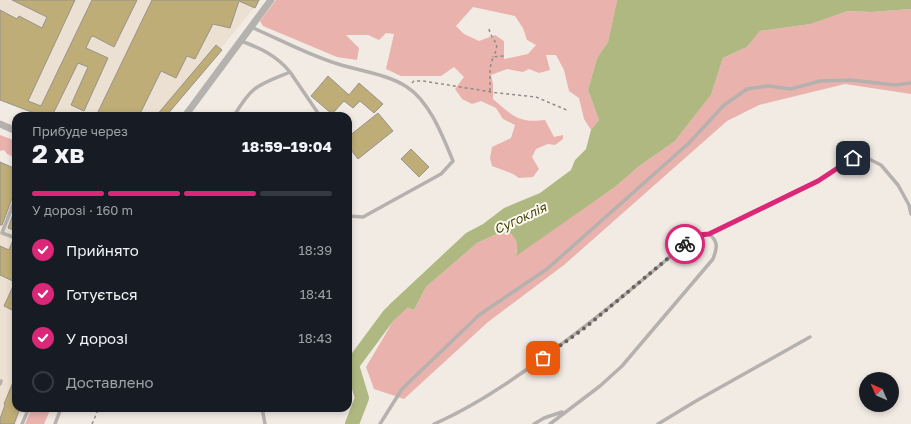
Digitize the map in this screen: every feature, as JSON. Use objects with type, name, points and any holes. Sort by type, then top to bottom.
[{"type":"street","points":[[188,112],[250,26],[271,0]]},
{"type":"street","points":[[0,124],[12,129]]},
{"type":"lane","points":[[250,26],[336,64],[387,78],[408,87],[428,109],[453,161],[441,174],[363,217],[352,216]]},
{"type":"lane","points":[[240,40],[266,51],[283,64],[317,112]]},
{"type":"lane","points":[[236,112],[245,97],[256,86],[290,72]]},
{"type":"lane","points":[[380,424],[402,389],[479,315],[547,269],[689,143],[724,105],[747,89],[768,86],[791,89],[820,81],[850,80],[895,85],[911,84]]},
{"type":"lane","points":[[434,424],[461,412],[521,374],[586,327],[686,243],[699,235],[709,234],[818,181],[853,158],[868,158],[880,165],[898,185],[909,206],[911,214]]},
{"type":"lane","points":[[12,207],[2,232],[12,236]]},
{"type":"lane","points":[[550,424],[600,386],[622,366],[708,264],[713,258],[717,247],[715,239],[709,234]]},
{"type":"lane","points":[[658,424],[810,336]]},
{"type":"lane","points":[[22,424],[26,412]]},
{"type":"lane","points":[[55,424],[60,412]]},
{"type":"lane","points":[[263,412],[265,424]]},
{"type":"lane","points":[[534,424],[544,418],[565,412]]},
{"type":"path","points":[[489,29],[497,42],[498,48],[493,57],[490,68],[490,91]]},
{"type":"path","points":[[493,57],[504,56]]},
{"type":"path","points":[[408,87],[414,81],[423,81],[536,96],[569,111]]},
{"type":"path","points":[[92,424],[97,412]]},
{"type":"shaded area","points":[[0,0],[260,0],[169,112],[32,112],[0,100]]},
{"type":"shaded area","points":[[276,0],[617,0],[608,42],[597,58],[588,90],[599,120],[591,130],[584,119],[579,98],[569,91],[564,70],[556,55],[546,55],[550,70],[539,73],[529,69],[523,72],[507,69],[491,75],[493,84],[493,99],[506,110],[522,119],[536,121],[545,120],[554,137],[563,135],[563,139],[555,145],[548,144],[536,149],[532,157],[539,169],[533,177],[519,178],[513,174],[492,166],[490,158],[492,147],[511,138],[515,125],[503,119],[496,108],[481,101],[472,104],[462,99],[455,89],[464,77],[454,67],[441,76],[401,76],[386,69],[394,34],[386,33],[379,40],[368,35],[346,35],[359,48],[357,60],[337,57],[263,26],[260,21]],"holes":[[[473,7],[515,16],[523,28],[527,40],[536,45],[528,54],[504,59],[504,41],[495,35],[479,41],[464,34],[456,26]]]},
{"type":"shaded area","points":[[911,9],[911,94],[845,84],[759,105],[727,121],[564,265],[488,322],[404,399],[374,389],[366,367],[395,318],[404,306],[414,310],[426,287],[477,243],[499,233],[510,233],[515,238],[517,243],[516,255],[615,187],[638,167],[675,141],[711,95],[723,58],[747,47],[760,31],[811,24],[848,11],[871,12]]},
{"type":"shaded area","points":[[0,135],[12,140],[12,156],[7,154],[4,150],[0,151]]},
{"type":"shaded area","points":[[0,162],[12,167],[12,412],[21,412],[16,424],[0,424]]},
{"type":"shaded area","points":[[30,412],[49,412],[44,424],[25,424]]},
{"type":"water","points":[[617,0],[911,0],[911,9],[871,12],[848,11],[811,24],[760,31],[747,47],[723,58],[711,95],[675,141],[638,167],[615,187],[516,256],[517,243],[515,238],[510,233],[499,233],[477,243],[426,287],[414,310],[404,306],[395,318],[389,315],[389,305],[466,233],[483,224],[504,208],[540,193],[571,170],[575,160],[586,149],[591,130],[599,120],[588,90],[597,58],[608,42]]},
{"type":"building","points":[[12,0],[75,0],[28,101],[41,106],[92,0],[137,0],[114,47],[93,36],[91,37],[86,48],[108,58],[84,111],[71,105],[88,67],[78,63],[54,112],[32,112],[0,100],[0,10],[17,19],[19,16],[42,28],[47,17]]},
{"type":"building","points":[[152,0],[259,0],[255,8],[239,1],[230,28],[213,24],[195,59],[187,56],[176,78],[161,71],[141,112],[98,112]]},
{"type":"building","points":[[216,45],[222,50],[169,112],[159,112]]},
{"type":"building","points":[[328,76],[349,95],[359,83],[383,104],[374,113],[360,101],[353,108],[344,101],[334,112],[330,112],[311,96]]},
{"type":"building","points":[[378,113],[393,131],[358,159],[352,151],[352,134]]},
{"type":"building","points":[[411,149],[429,167],[419,177],[401,159]]},
{"type":"building","points":[[0,162],[12,167],[12,199],[2,225],[0,225]]},
{"type":"building","points":[[12,217],[12,230],[8,228]]},
{"type":"building","points":[[12,242],[12,281],[0,275],[0,246],[9,250]]},
{"type":"building","points":[[12,289],[12,310],[4,306]]},
{"type":"building","points":[[12,385],[12,412],[18,412],[14,424],[0,424],[4,404]]},
{"type":"waterway","name":"Сугоклія","points":[[352,424],[362,398],[352,365],[389,315],[403,302]]},
{"type":"way so far","points":[[543,358],[586,327],[685,244]]},
{"type":"route","points":[[685,244],[699,235],[709,234],[818,181],[853,158]]}]
